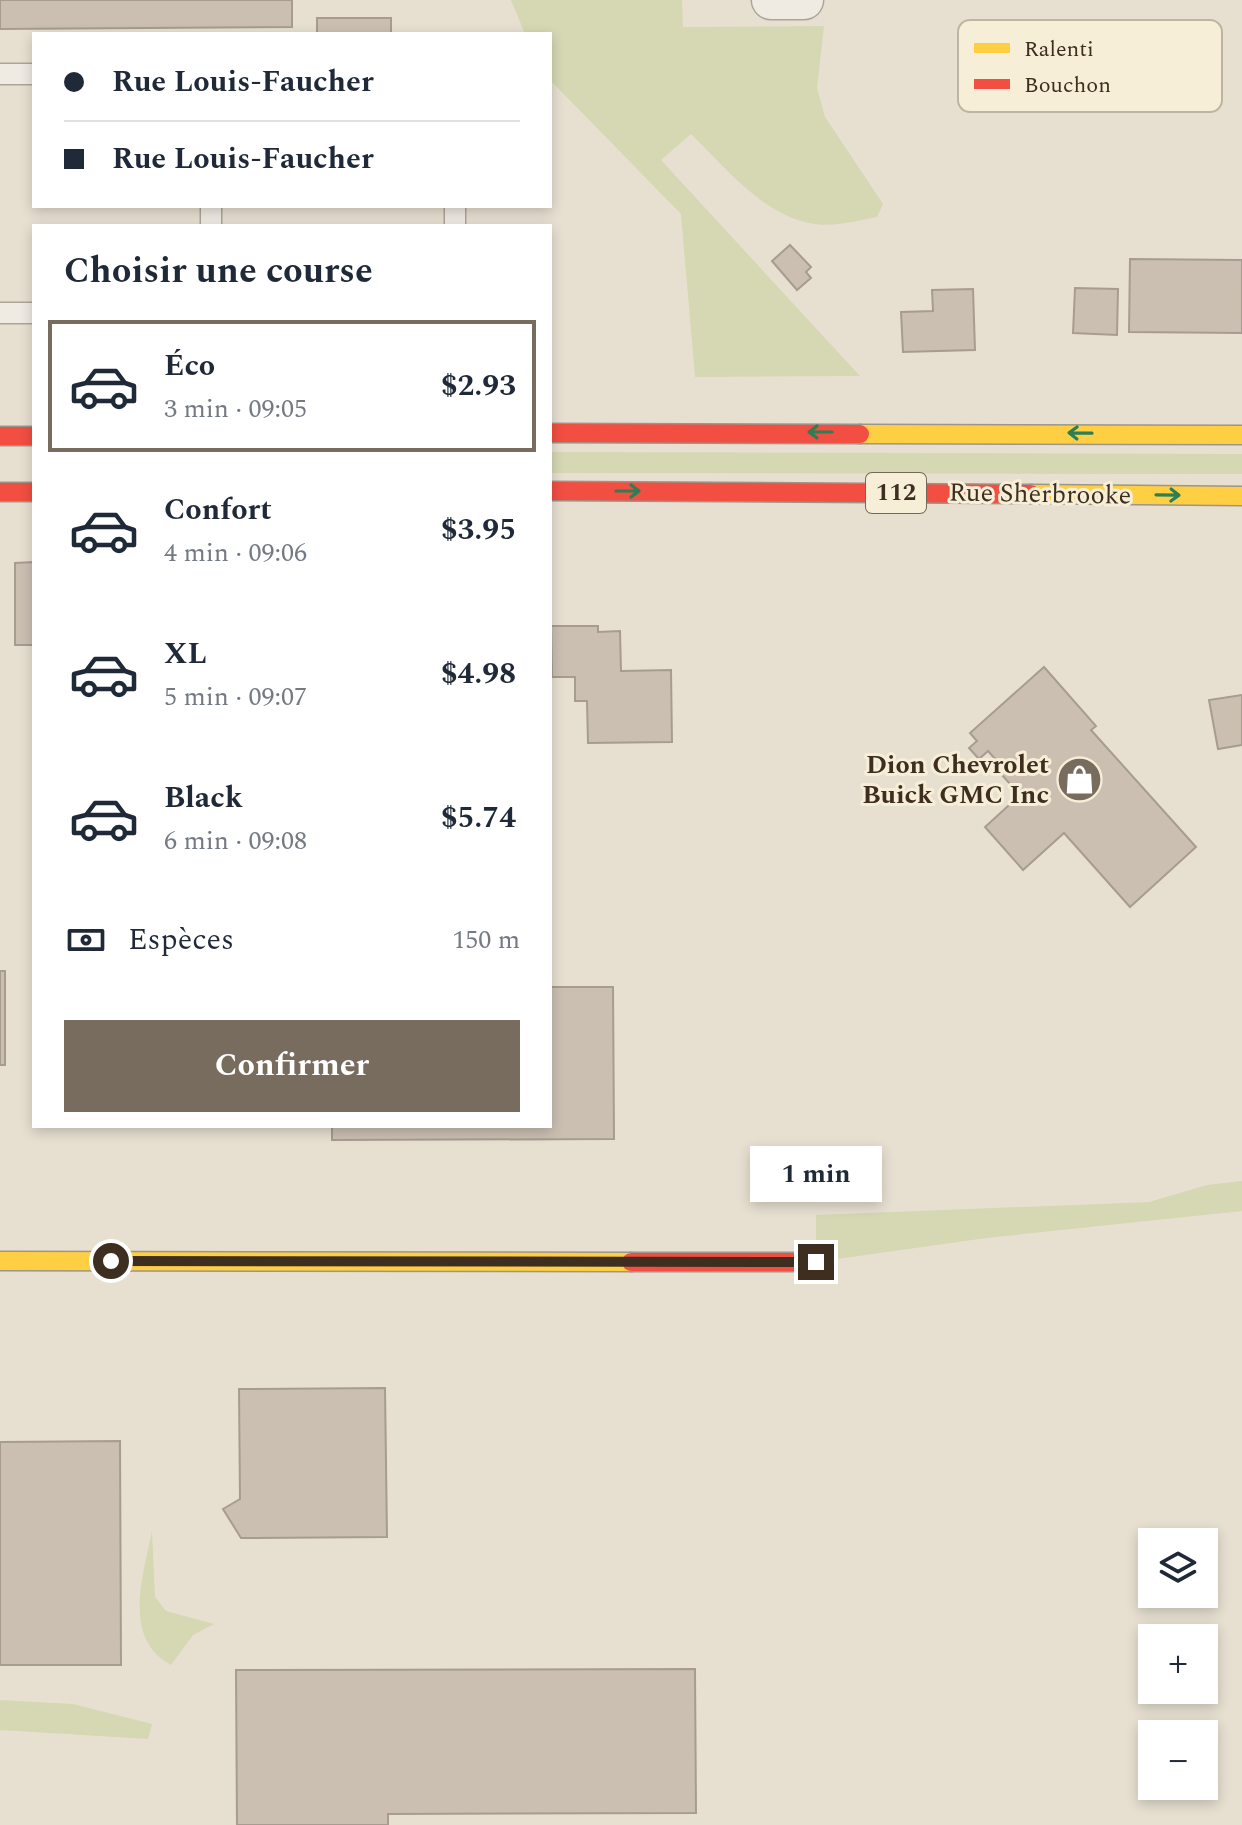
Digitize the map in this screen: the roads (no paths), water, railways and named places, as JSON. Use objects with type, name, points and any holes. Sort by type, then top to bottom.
[{"type":"main road","points":[[552,433],[1242,435]]},
{"type":"main road","points":[[0,436],[32,436]]},
{"type":"main road","name":"Rue Sherbrooke","points":[[552,491],[1242,496]]},
{"type":"main road","points":[[0,492],[32,492]]},
{"type":"main road","points":[[0,1261],[816,1262]]},
{"type":"street","points":[[771,0],[804,0]]},
{"type":"lane","points":[[0,74],[32,74]]},
{"type":"lane","points":[[0,313],[32,313]]},
{"type":"place","name":"Dion Chevrolet Buick GMC Inc","points":[[1080,780]]}]
